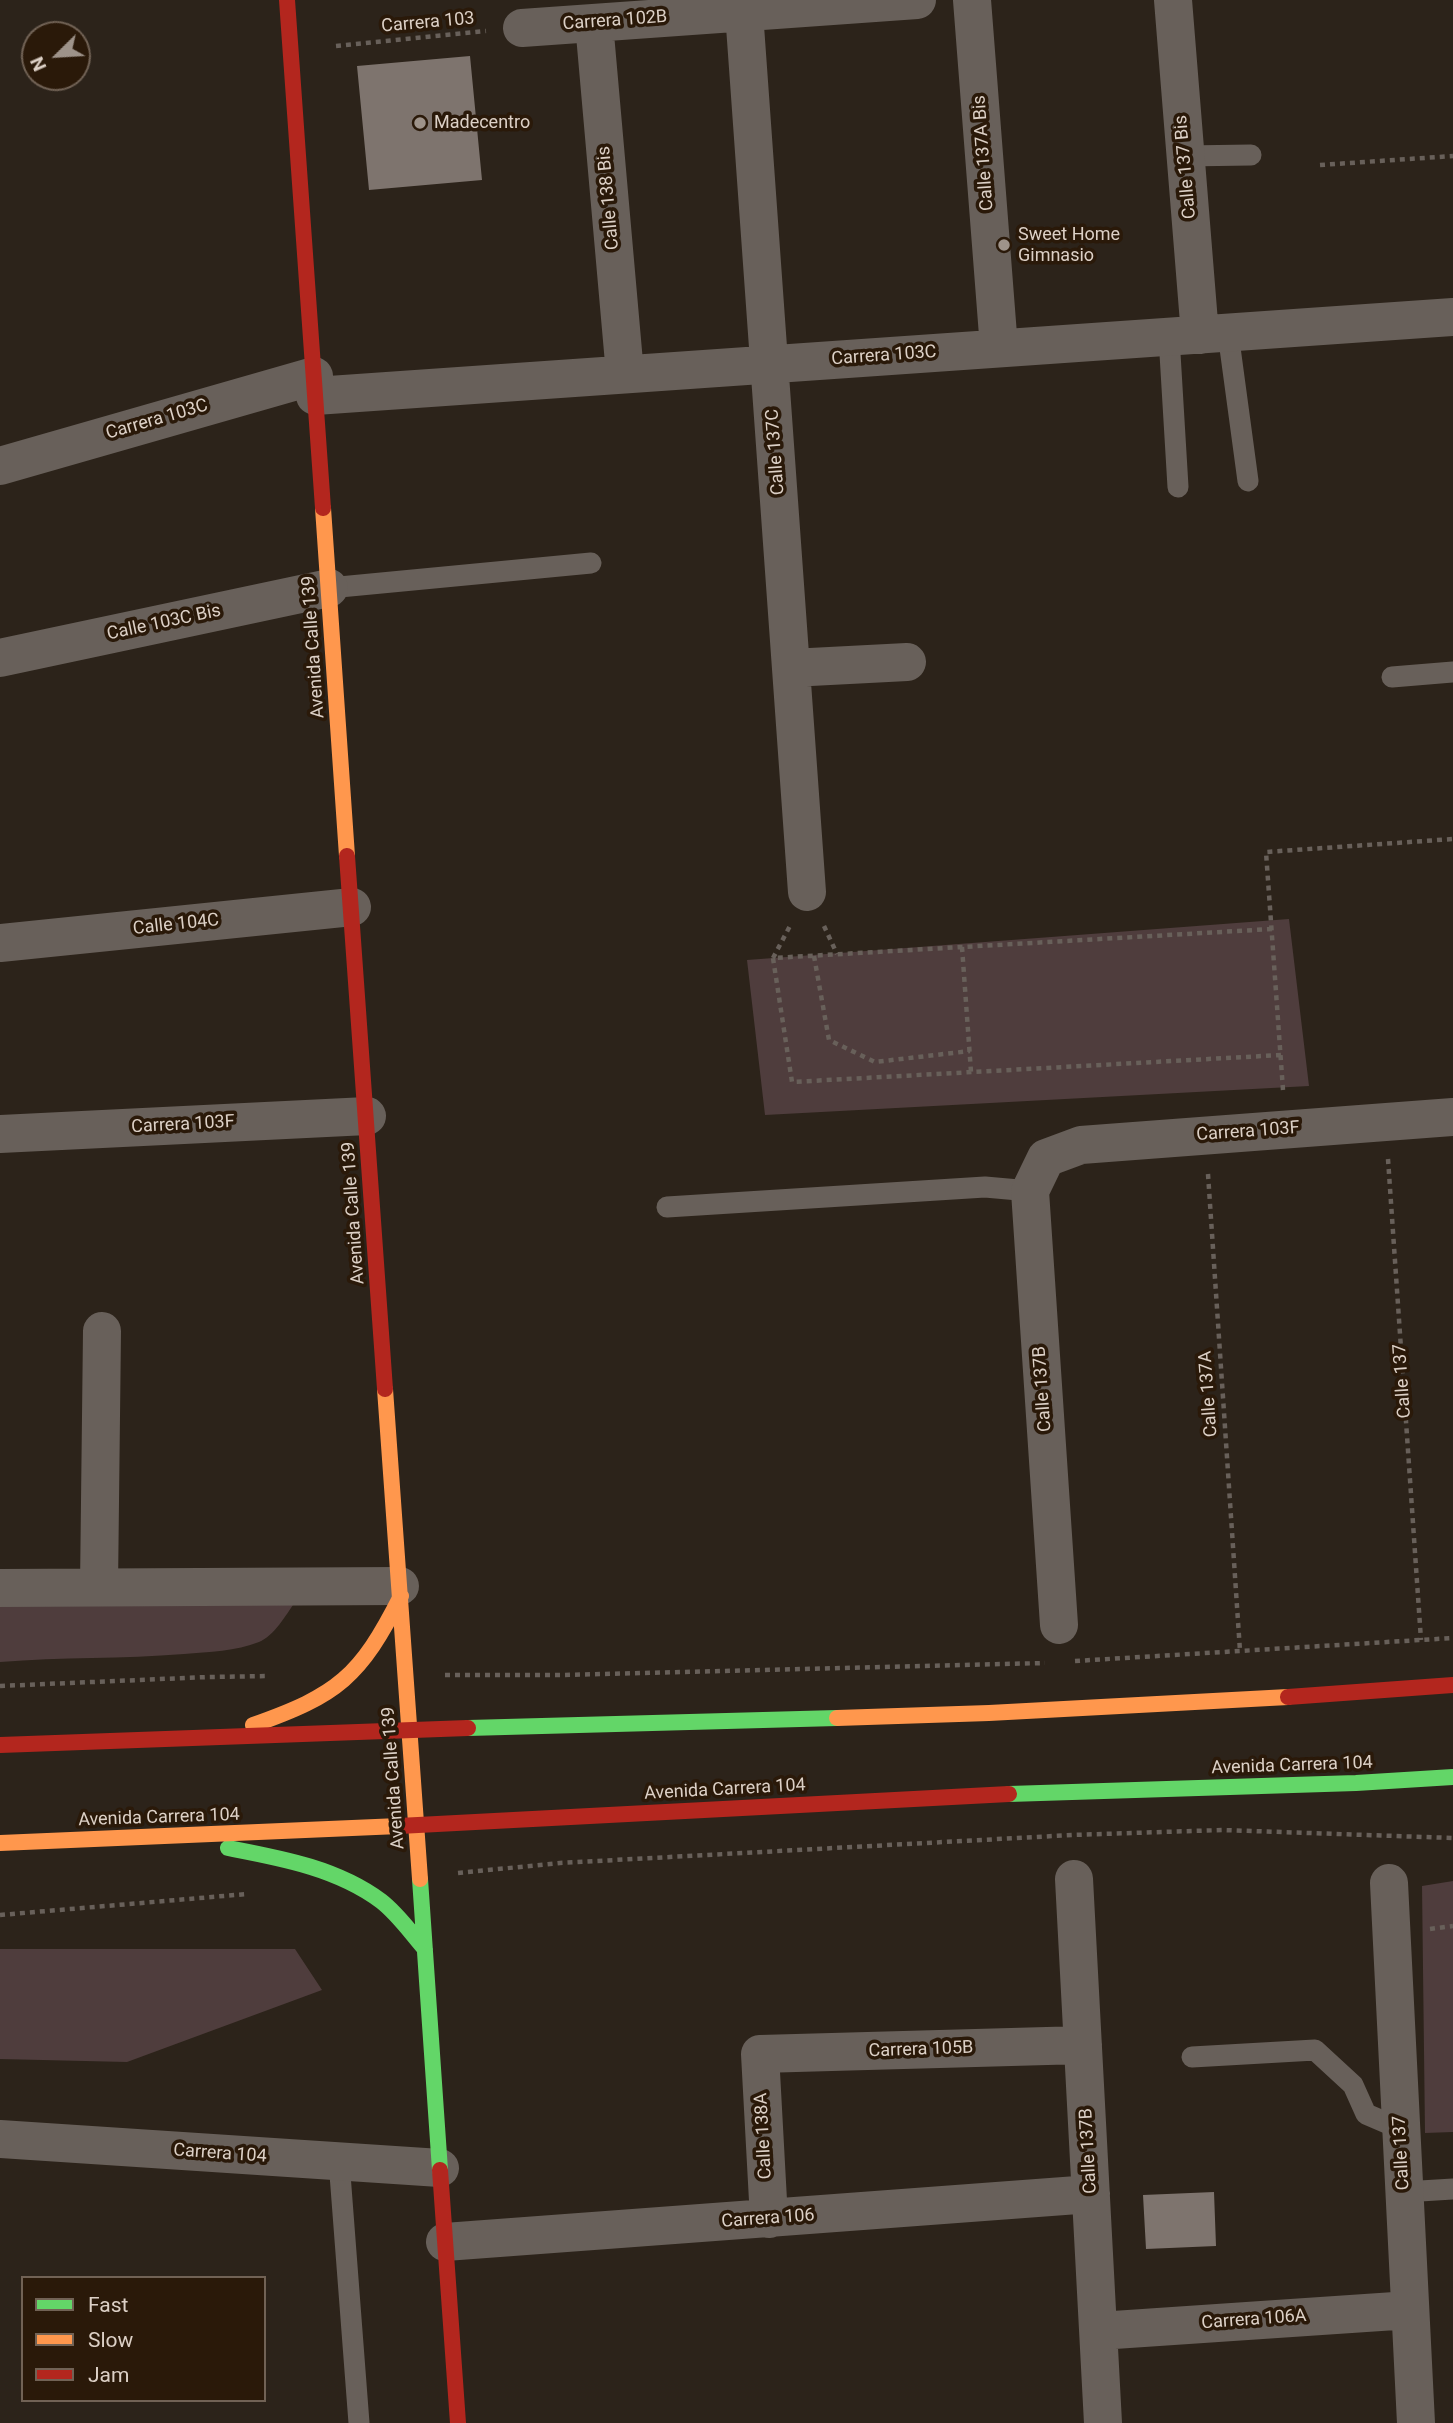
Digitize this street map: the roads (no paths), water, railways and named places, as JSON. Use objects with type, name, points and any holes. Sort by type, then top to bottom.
[{"type":"main road","name":"Avenida Calle 139","points":[[287,0],[458,2423]]},
{"type":"main road","points":[[223,1736],[317,1699],[349,1676],[379,1639],[400,1591]]},
{"type":"main road","points":[[0,1745],[989,1713],[1326,1695],[1453,1685]]},
{"type":"main road","name":"Avenida Carrera 104","points":[[0,1843],[416,1826],[1070,1790],[1370,1783],[1453,1777]]},
{"type":"main road","points":[[171,1837],[271,1857],[354,1883],[382,1902],[425,1949]]},
{"type":"street","name":"Carrera 102B","points":[[522,28],[594,23],[702,8],[744,12],[917,0]]},
{"type":"street","name":"Calle 137A Bis","points":[[972,0],[999,348]]},
{"type":"street","name":"Calle 137 Bis","points":[[1172,0],[1199,335]]},
{"type":"street","name":"Calle 137C","points":[[744,12],[807,892]]},
{"type":"street","name":"Calle 138 Bis","points":[[594,23],[625,374]]},
{"type":"street","name":"Carrera 103C","points":[[0,466],[314,386],[625,374],[1453,317]]},
{"type":"street","name":"Calle 103C Bis","points":[[0,658],[328,587]]},
{"type":"street","points":[[791,668],[907,662]]},
{"type":"street","name":"Calle 104C","points":[[0,943],[352,907]]},
{"type":"street","name":"Carrera 103F","points":[[0,1134],[367,1116]]},
{"type":"street","name":"Carrera 103F","points":[[1038,1174],[1081,1144],[1453,1117]]},
{"type":"street","name":"Calle 137B","points":[[1038,1174],[1061,1643]]},
{"type":"street","points":[[99,1587],[103,1331]]},
{"type":"street","points":[[0,1588],[400,1591]]},
{"type":"street","name":"Calle 137B","points":[[1074,1879],[1104,2423]]},
{"type":"street","name":"Calle 137","points":[[1389,1883],[1416,2423]]},
{"type":"street","name":"Carrera 105B","points":[[760,2054],[1083,2045]]},
{"type":"street","name":"Calle 138A","points":[[760,2054],[769,2219]]},
{"type":"street","name":"Carrera 104","points":[[0,2139],[440,2168]]},
{"type":"street","name":"Carrera 106","points":[[445,2242],[1091,2194]]},
{"type":"street","name":"Carrera 106A","points":[[1098,2331],[1410,2310]]},
{"type":"lane","points":[[1185,156],[1251,155]]},
{"type":"lane","points":[[1199,335],[1248,481]]},
{"type":"lane","points":[[1178,486],[1199,335]]},
{"type":"lane","points":[[328,587],[591,563]]},
{"type":"lane","points":[[1392,677],[1453,672]]},
{"type":"lane","points":[[667,1208],[985,1186],[1038,1174]]},
{"type":"lane","points":[[1192,2057],[1315,2050],[1353,2085],[1366,2114],[1401,2129]]},
{"type":"lane","points":[[339,2161],[359,2423]]},
{"type":"lane","points":[[1404,2192],[1453,2189]]},
{"type":"place","name":"Madecentro","points":[[420,123]]},
{"type":"place","name":"Sweet Home Gimnasio","points":[[1004,245]]}]
